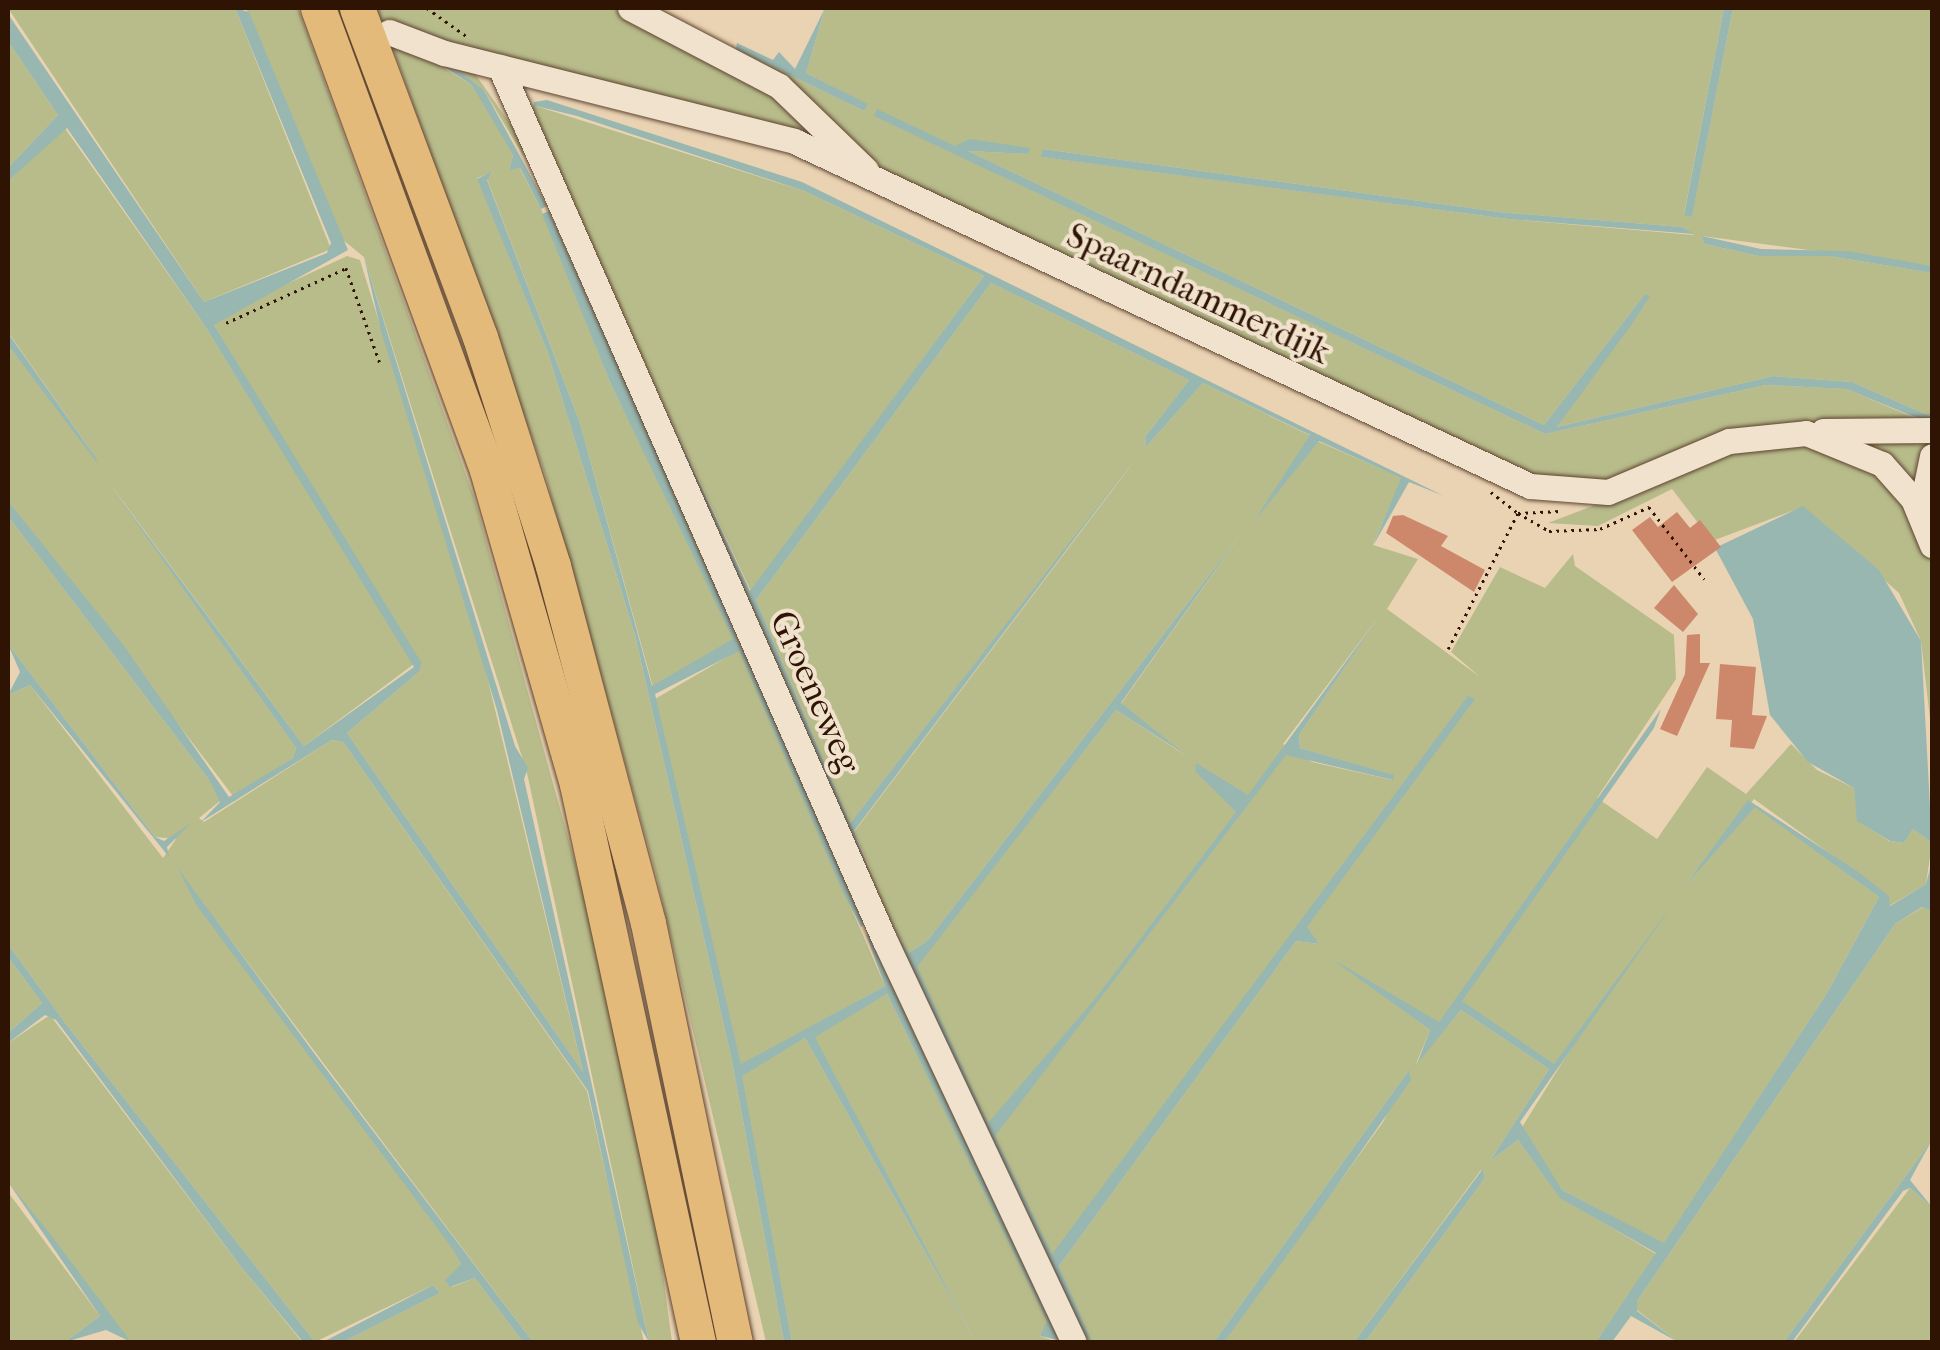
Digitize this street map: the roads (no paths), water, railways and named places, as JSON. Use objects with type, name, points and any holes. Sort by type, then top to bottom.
[{"type":"highway","points":[[318,8],[486,470],[572,765],[698,1342]]},
{"type":"highway","points":[[357,8],[480,337],[558,585],[648,923],[736,1342]]},
{"type":"street","points":[[630,8],[779,86],[872,178]]},
{"type":"street","name":"Spaarndammerdijk","points":[[388,32],[489,64],[782,137],[1544,490],[1608,492],[1729,441],[1806,433],[1873,457],[1920,514],[1932,545]]},
{"type":"street","name":"Groeneweg","points":[[489,64],[884,941],[1074,1342]]},
{"type":"street","points":[[1806,433],[1932,430]]},
{"type":"street","points":[[1920,514],[1932,456]]},
{"type":"water","points":[[235,8],[249,12],[348,250],[214,325],[421,662],[420,671],[347,733],[583,1072],[497,710],[381,331],[364,257],[515,746],[528,768],[524,779],[649,1342],[638,1323],[588,1091],[343,742],[332,740],[201,822],[220,802],[209,780],[8,516],[8,501],[122,643],[229,797],[293,758],[296,748],[107,481],[304,746],[414,667],[205,326],[67,128],[8,181],[8,168],[58,115],[8,41],[8,14],[204,302],[327,253],[331,243]]},
{"type":"water","points":[[825,8],[806,73],[868,104],[864,111],[736,49],[737,43],[773,60],[779,52],[795,69]]},
{"type":"water","points":[[1724,8],[1733,8],[1692,217],[1684,215]]},
{"type":"water","points":[[444,67],[462,73],[484,90],[547,206],[541,209],[520,168],[509,170],[513,155],[472,85]]},
{"type":"water","points":[[547,100],[802,182],[1444,496],[1409,482],[1373,546],[1401,478],[1319,441],[1252,524],[1310,435],[1203,383],[1146,447],[1145,437],[1189,380],[991,283],[756,600],[850,823],[1138,455],[854,831],[882,906],[591,249],[750,591],[984,276],[804,191],[577,116],[536,106],[532,114],[534,102]]},
{"type":"water","points":[[877,109],[955,146],[970,139],[1030,148],[1028,154],[968,151],[1544,425],[1645,294],[1650,296],[1632,324],[1557,427],[1773,376],[1852,382],[1932,417],[1932,424],[1846,389],[1766,385],[1545,434],[874,116]]},
{"type":"water","points":[[1043,149],[1499,212],[1682,227],[1694,234],[1508,219],[1041,157]]},
{"type":"water","points":[[493,171],[487,180],[580,423],[652,686],[733,639],[610,382],[542,214],[549,211],[867,922],[861,927],[843,892],[739,651],[655,694],[741,1064],[885,986],[866,935],[873,932],[1067,1342],[1040,1336],[1047,1321],[887,994],[815,1037],[974,1339],[805,1038],[742,1076],[792,1342],[784,1342],[732,1061],[635,635],[548,353],[477,179]]},
{"type":"water","points":[[1702,236],[1761,249],[1848,251],[1932,266],[1932,273],[1829,256],[1759,256],[1704,244]]},
{"type":"water","points":[[8,333],[96,458],[98,464],[8,345]]},
{"type":"water","points":[[1803,506],[1879,570],[1921,641],[1932,843],[1913,829],[1904,843],[1890,841],[1857,821],[1854,788],[1808,762],[1770,715],[1753,619],[1715,548]]},
{"type":"water","points":[[1240,535],[1121,703],[1186,755],[1116,710],[917,967],[988,1123],[1095,999],[1236,812],[1195,771],[1196,763],[1248,795],[1378,618],[1299,735],[1300,748],[1394,775],[1393,780],[1286,755],[995,1136],[1052,1254],[1468,696],[1475,699],[1307,927],[1319,944],[1296,941],[1059,1266],[1092,1342],[1084,1342],[888,921],[909,953],[928,940]]},
{"type":"water","points":[[8,644],[155,837],[164,841],[191,823],[167,847],[169,857],[30,685],[8,695],[20,672]]},
{"type":"water","points":[[1661,709],[1654,728],[1462,1001],[1554,1064],[1676,900],[1520,1122],[1562,1190],[1664,1243],[1827,993],[1879,897],[1755,807],[1684,887],[1748,800],[1857,871],[1889,896],[1890,906],[1926,884],[1932,861],[1932,911],[1922,907],[1895,924],[1637,1301],[1637,1311],[1678,1342],[1631,1316],[1612,1342],[1596,1342],[1656,1253],[1560,1198],[1518,1140],[1490,1161],[1549,1069],[1461,1010],[1417,1064],[1430,1030],[1329,957],[1439,1022]]},
{"type":"water","points":[[177,867],[533,1342],[523,1342],[475,1278],[450,1287],[445,1280],[461,1264],[452,1248],[197,906]]},
{"type":"water","points":[[8,944],[315,1342],[303,1342],[242,1268],[56,1020],[45,1015],[8,1043],[8,1033],[42,1003],[8,957]]},
{"type":"water","points":[[1409,1070],[1411,1080],[1320,1210],[1225,1341],[1214,1342]]},
{"type":"water","points":[[1932,1140],[1910,1180],[1932,1207],[1910,1188],[1903,1191],[1792,1342],[1784,1342]]},
{"type":"water","points":[[1482,1170],[1485,1178],[1365,1342],[1354,1342]]},
{"type":"water","points":[[8,1182],[131,1342],[106,1330],[65,1342],[100,1316]]},
{"type":"water","points":[[433,1285],[440,1293],[343,1342],[323,1342]]}]
